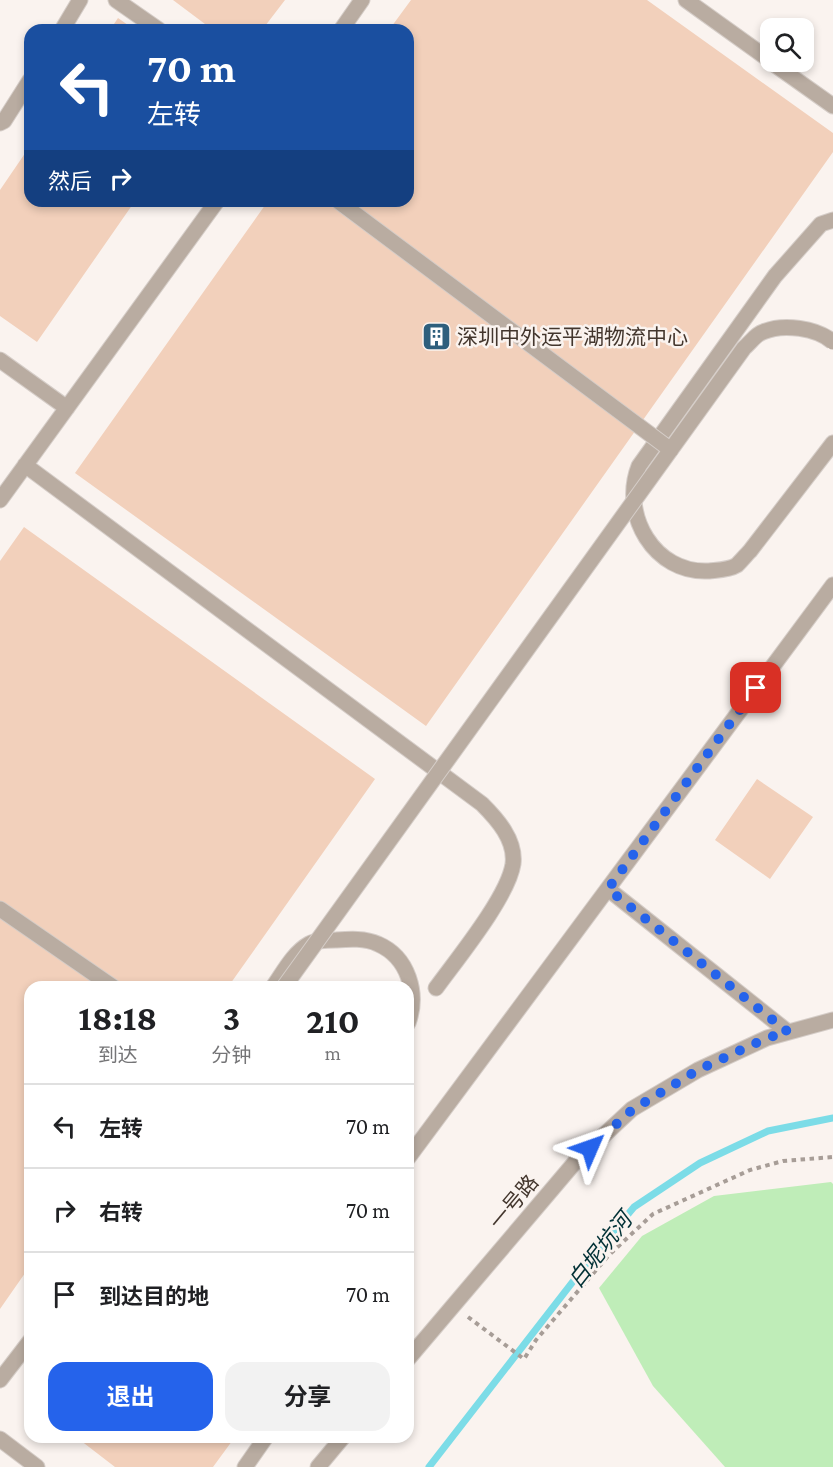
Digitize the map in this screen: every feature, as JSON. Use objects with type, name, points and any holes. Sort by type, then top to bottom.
[{"type":"street","points":[[66,24],[80,0]]},
{"type":"street","points":[[116,0],[150,24]]},
{"type":"street","points":[[686,0],[760,53]]},
{"type":"street","points":[[345,24],[361,2]]},
{"type":"street","points":[[786,72],[833,106]]},
{"type":"street","points":[[1,124],[24,89]]},
{"type":"street","points":[[0,500],[213,207]]},
{"type":"street","points":[[347,207],[671,450]]},
{"type":"street","points":[[833,220],[821,224],[775,276],[639,466],[633,481],[634,505],[640,525],[652,548],[672,564],[699,571],[720,570],[736,566],[833,443]]},
{"type":"street","points":[[288,981],[744,348],[762,332],[782,327],[804,329],[833,342]]},
{"type":"street","points":[[0,360],[67,408]]},
{"type":"street","points":[[25,465],[482,804],[497,819],[510,841],[513,863],[503,893],[436,988]]},
{"type":"street","points":[[414,1150],[833,585]]},
{"type":"street","points":[[608,889],[788,1032]]},
{"type":"street","points":[[0,909],[104,981]]},
{"type":"street","points":[[277,981],[297,953],[310,943],[330,940],[364,940],[378,944],[398,960],[411,981]]},
{"type":"street","name":"一号路","points":[[414,1352],[576,1161],[632,1110],[698,1070],[767,1038],[833,1020]]},
{"type":"street","points":[[0,1380],[24,1349]]},
{"type":"street","points":[[0,1439],[38,1467]]},
{"type":"street","points":[[245,1467],[262,1443]]},
{"type":"street","points":[[318,1467],[338,1443]]},
{"type":"path","points":[[453,1307],[524,1359],[536,1340],[609,1255],[653,1214],[750,1170],[783,1161],[833,1157]]},
{"type":"green space","points":[[831,1182],[833,1184],[833,1467],[725,1467],[653,1386],[599,1288],[642,1236],[714,1196]]},
{"type":"building","points":[[173,0],[285,0],[267,24],[205,24]]},
{"type":"building","name":"深圳中外运平湖物流中心","points":[[411,0],[647,0],[833,133],[833,152],[426,726],[75,473],[264,207],[414,207],[414,24],[393,24]]},
{"type":"building","points":[[118,18],[126,24],[114,24]]},
{"type":"building","points":[[24,155],[24,207],[131,207],[37,342],[0,316],[0,190]]},
{"type":"building","points":[[24,527],[375,779],[232,981],[24,981],[24,1275],[0,1309],[0,561]]},
{"type":"building","points":[[757,779],[813,817],[770,879],[715,840]]},
{"type":"building","points":[[84,1443],[231,1443],[213,1467],[115,1467]]},
{"type":"waterway","name":"白坭坑河","points":[[429,1467],[585,1266],[634,1207],[700,1163],[768,1131],[833,1118]]},
{"type":"place","name":"深圳中外运平湖物流中心","points":[[436,337]]},
{"type":"route","points":[[590,1148],[632,1110],[698,1070],[767,1038],[788,1032],[608,889],[756,688]]}]
